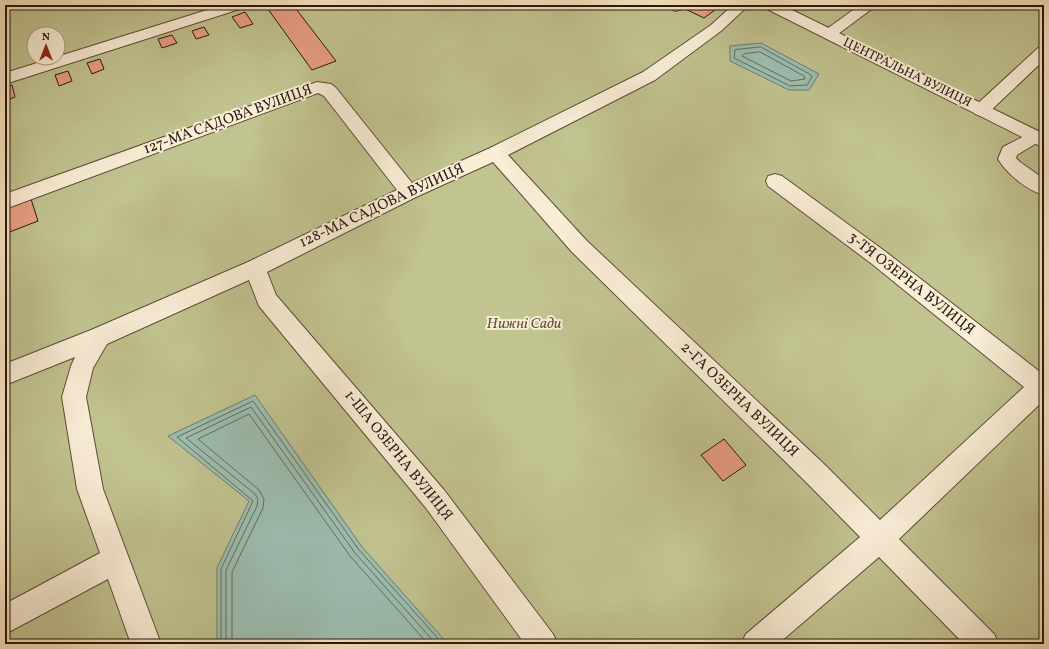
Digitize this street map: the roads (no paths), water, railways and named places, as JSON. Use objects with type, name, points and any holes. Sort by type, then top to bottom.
[{"type":"street","points":[[5,79],[238,5]]},
{"type":"street","name":"128-МА САДОВА ВУЛИЦЯ","points":[[5,376],[99,337],[255,268],[409,192],[496,153],[649,76],[716,28],[742,5]]},
{"type":"street","name":"ЦЕНТРАЛЬНА ВУЛИЦЯ","points":[[770,5],[1039,139]]},
{"type":"street","points":[[829,34],[870,5]]},
{"type":"street","points":[[981,110],[1044,51]]},
{"type":"street","name":"127-МА САДОВА ВУЛИЦЯ","points":[[5,202],[317,87],[325,88],[330,92],[409,192]]},
{"type":"street","points":[[1039,139],[1009,152],[1007,159],[1013,167],[1044,188]]},
{"type":"street","name":"2-ГА ОЗЕРНА ВУЛИЦЯ","points":[[496,153],[580,246],[880,538],[984,644]]},
{"type":"street","name":"3-ТЯ ОЗЕРНА ВУЛИЦЯ","points":[[775,181],[879,258],[1043,388]]},
{"type":"street","name":"1-ША ОЗЕРНА ВУЛИЦЯ","points":[[255,268],[268,300],[435,499],[543,644]]},
{"type":"street","points":[[99,337],[82,366],[74,397],[90,489],[146,644]]},
{"type":"street","points":[[756,644],[880,538],[1043,388]]},
{"type":"street","points":[[5,620],[115,560]]},
{"type":"lane","points":[[670,5],[678,9]]},
{"type":"water","points":[[761,43],[819,74],[809,90],[789,90],[730,61],[730,46]]},
{"type":"water","points":[[255,395],[362,547],[448,644],[217,644],[217,568],[249,501],[168,436]]},
{"type":"park label","name":"Нижні Сади","points":[[524,324]]}]
